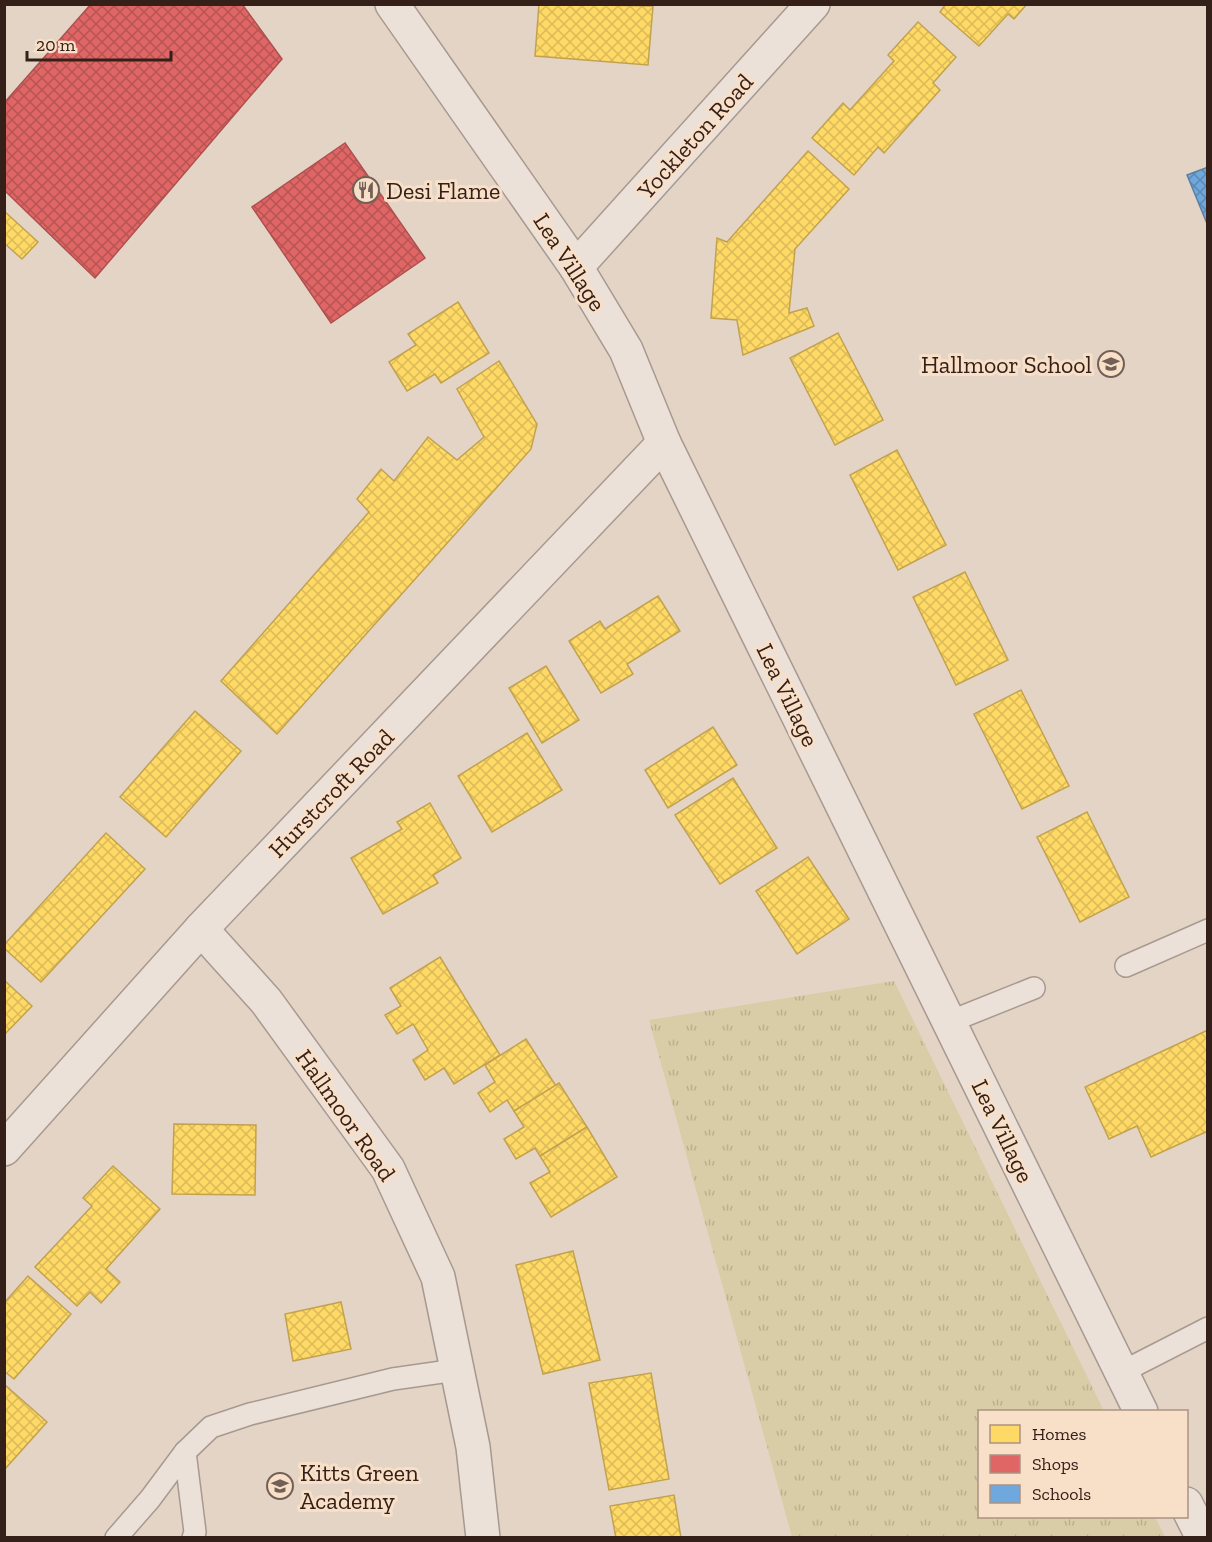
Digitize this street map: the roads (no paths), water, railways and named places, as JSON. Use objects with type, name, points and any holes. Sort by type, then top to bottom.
[{"type":"street","name":"Lea Village","points":[[392,4],[576,267],[626,350],[664,443],[1140,1410]]},
{"type":"street","name":"Yockleton Road","points":[[576,267],[813,4]]},
{"type":"street","name":"Hurstcroft Road","points":[[4,1149],[201,929],[664,443]]},
{"type":"street","name":"Hallmoor Road","points":[[201,929],[266,1001],[388,1169],[438,1277],[473,1447],[483,1538]]},
{"type":"street","points":[[1188,1508],[1203,1538]]},
{"type":"lane","points":[[1126,966],[1208,930]]},
{"type":"lane","points":[[949,1022],[1034,988]]},
{"type":"lane","points":[[1122,1372],[1208,1328]]},
{"type":"lane","points":[[116,1538],[150,1499],[185,1452],[211,1427],[250,1414],[393,1379],[456,1370]]},
{"type":"lane","points":[[185,1452],[195,1533],[193,1538]]},
{"type":"place","name":"Desi Flame","points":[[366,190]]},
{"type":"place","name":"Hallmoor School","points":[[1111,364]]},
{"type":"place","name":"Kitts Green Academy","points":[[280,1486]]}]
